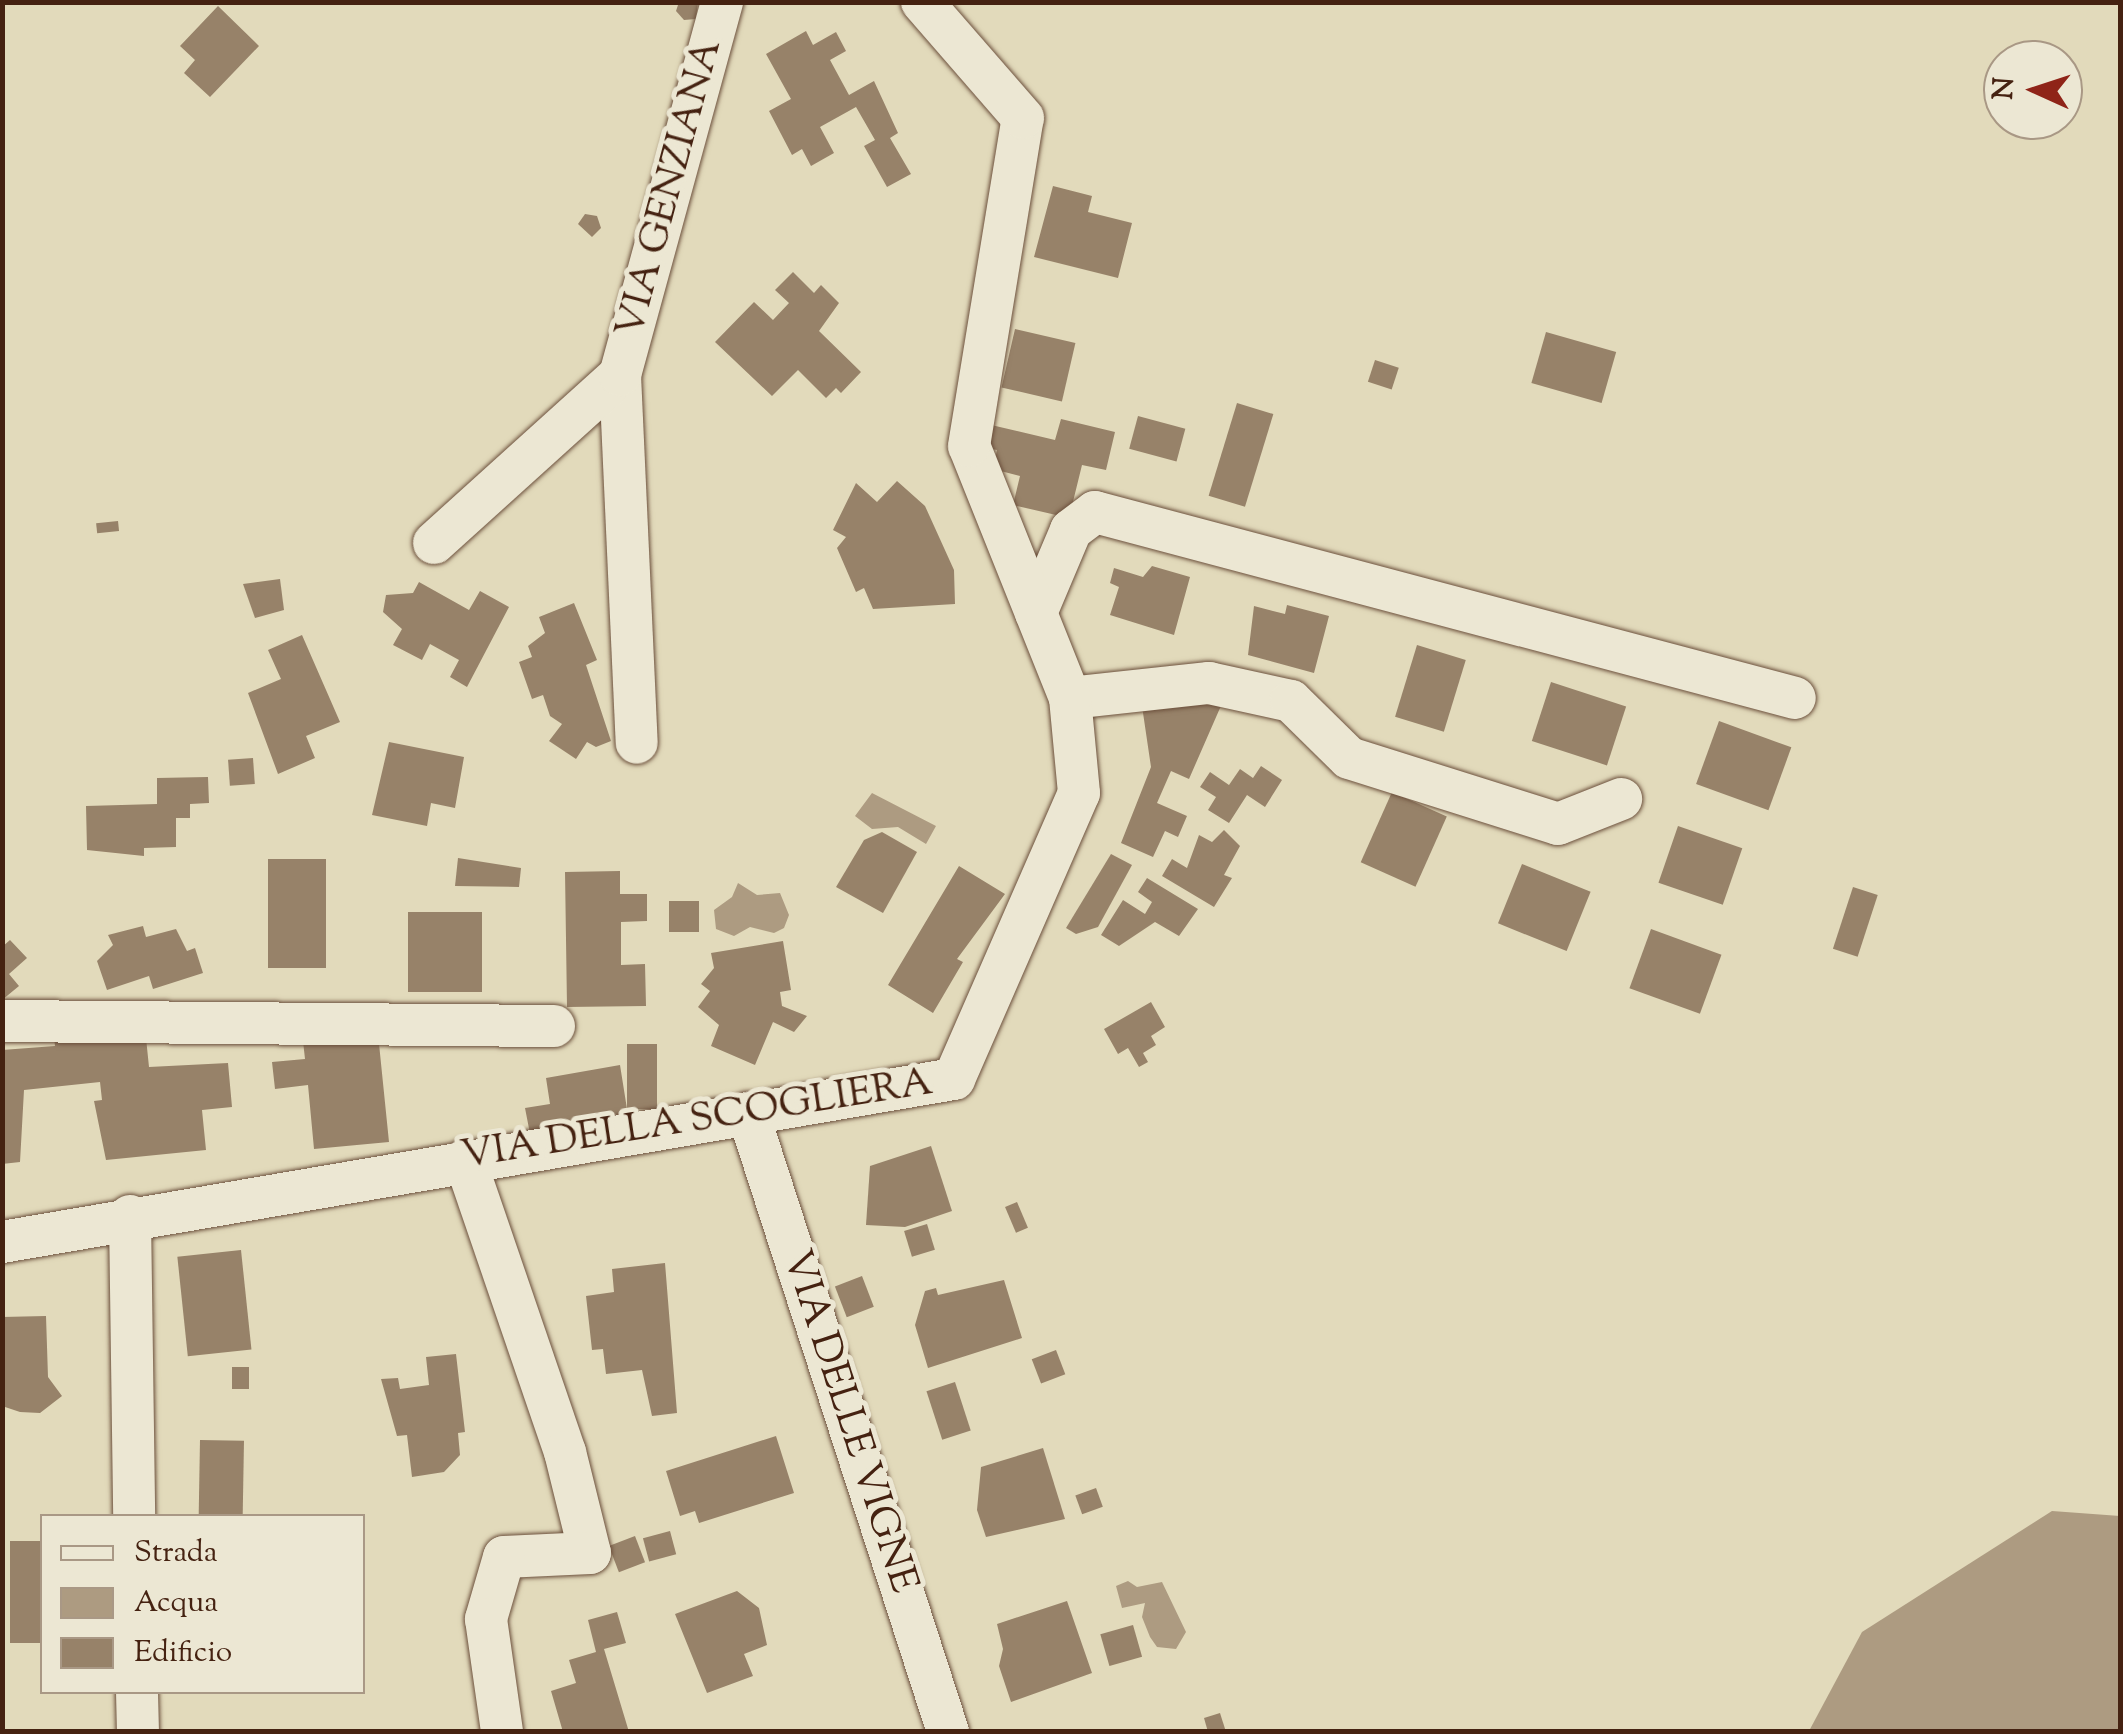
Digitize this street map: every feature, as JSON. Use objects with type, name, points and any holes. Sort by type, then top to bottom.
[{"type":"street","name":"VIA GENZIANA","points":[[636,743],[620,375],[722,2]]},
{"type":"street","name":"VIA DELLA SCOGLIERA","points":[[2,1242],[130,1216],[954,1079],[1079,793],[1070,698],[970,446],[1023,118],[922,2]]},
{"type":"street","name":"VIA GENZIANA","points":[[434,543],[620,375]]},
{"type":"street","points":[[1036,613],[1070,530],[1096,512],[1795,698]]},
{"type":"street","points":[[1070,698],[1209,682],[1291,701],[1348,758],[1558,824],[1621,799]]},
{"type":"street","points":[[2,1021],[554,1026]]},
{"type":"street","name":"VIA DELLE VIGNE","points":[[748,1113],[948,1732]]},
{"type":"street","points":[[465,1160],[565,1452],[590,1553],[504,1557],[486,1619],[502,1732]]},
{"type":"street","points":[[130,1216],[134,1514]]},
{"type":"street","points":[[137,1694],[138,1732]]},
{"type":"water","points":[[872,793],[936,826],[926,844],[898,827],[872,829],[855,816]]},
{"type":"water","points":[[738,883],[757,895],[780,893],[789,915],[784,928],[774,933],[750,927],[734,936],[716,929],[714,910],[732,897]]},
{"type":"water","points":[[2052,1511],[2120,1516],[2120,1731],[1809,1731],[1862,1632]]},
{"type":"water","points":[[1128,1581],[1137,1587],[1162,1582],[1186,1632],[1176,1649],[1157,1647],[1150,1637],[1142,1617],[1145,1603],[1122,1608],[1116,1586]]},
{"type":"building","points":[[679,2],[698,2],[696,19],[684,20],[676,11]]},
{"type":"building","points":[[218,6],[259,46],[210,97],[184,73],[195,60],[180,46]]},
{"type":"building","points":[[806,31],[813,45],[836,32],[846,51],[830,60],[849,95],[874,81],[898,133],[890,138],[911,174],[887,187],[864,146],[875,140],[856,107],[820,127],[834,153],[811,166],[802,149],[792,155],[769,111],[791,99],[766,54]]},
{"type":"building","points":[[1053,186],[1092,196],[1088,212],[1132,223],[1118,278],[1034,257]]},
{"type":"building","points":[[585,214],[597,216],[601,228],[592,237],[578,224]]},
{"type":"building","points":[[793,272],[814,293],[821,285],[839,303],[819,331],[861,372],[841,393],[836,388],[826,398],[798,370],[772,396],[715,342],[754,302],[773,320],[789,303],[775,290]]},
{"type":"building","points":[[1015,329],[1075,343],[1062,401],[1002,387]]},
{"type":"building","points":[[1546,332],[1616,352],[1602,403],[1531,383]]},
{"type":"building","points":[[1375,360],[1399,368],[1392,390],[1368,382]]},
{"type":"building","points":[[1237,403],[1273,414],[1245,507],[1209,496]]},
{"type":"building","points":[[1138,416],[1185,429],[1177,462],[1129,449]]},
{"type":"building","points":[[1061,419],[1115,432],[1106,470],[1082,465],[1069,518],[1013,505],[1020,476],[993,469],[997,450],[981,447],[987,424],[1055,440]]},
{"type":"building","points":[[897,481],[925,506],[954,570],[955,604],[873,609],[864,588],[856,592],[837,548],[846,537],[833,530],[856,483],[877,502]]},
{"type":"building","points":[[118,521],[119,531],[97,533],[96,523]]},
{"type":"building","points":[[1152,566],[1190,577],[1174,635],[1110,615],[1119,587],[1110,583],[1114,568],[1143,577]]},
{"type":"building","points":[[280,579],[284,610],[255,618],[243,584]]},
{"type":"building","points":[[419,582],[469,610],[480,591],[509,607],[467,687],[450,677],[459,660],[430,644],[422,660],[393,645],[402,629],[383,612],[386,595],[413,593]]},
{"type":"building","points":[[574,603],[597,660],[586,665],[611,741],[596,747],[587,742],[576,759],[549,741],[562,724],[550,716],[543,695],[532,699],[519,662],[532,657],[528,646],[545,633],[539,617]]},
{"type":"building","points":[[1287,605],[1329,616],[1314,673],[1248,655],[1254,606],[1285,614]]},
{"type":"building","points":[[302,635],[340,722],[306,736],[315,758],[278,774],[248,693],[281,679],[268,650]]},
{"type":"building","points":[[1417,645],[1466,660],[1444,732],[1395,717]]},
{"type":"building","points":[[1551,682],[1626,706],[1607,765],[1532,741]]},
{"type":"building","points":[[1227,692],[1189,779],[1171,771],[1157,803],[1187,816],[1178,837],[1165,831],[1153,857],[1121,843],[1151,767],[1142,706]]},
{"type":"building","points":[[1719,721],[1791,747],[1768,810],[1696,784]]},
{"type":"building","points":[[389,742],[464,757],[455,808],[431,803],[427,826],[372,815]]},
{"type":"building","points":[[253,758],[255,784],[230,786],[228,760]]},
{"type":"building","points":[[1261,766],[1282,780],[1265,807],[1247,795],[1229,823],[1208,810],[1216,797],[1200,787],[1210,772],[1229,785],[1240,769],[1253,778]]},
{"type":"building","points":[[208,777],[209,803],[190,804],[190,818],[176,818],[176,847],[144,848],[144,856],[87,850],[86,806],[157,804],[157,778]]},
{"type":"building","points":[[1392,792],[1447,816],[1415,887],[1361,862]]},
{"type":"building","points":[[1678,826],[1742,848],[1723,905],[1658,883]]},
{"type":"building","points":[[1224,830],[1240,846],[1224,875],[1232,878],[1214,907],[1162,876],[1172,859],[1187,868],[1199,835],[1212,842]]},
{"type":"building","points":[[882,832],[917,852],[883,913],[836,887],[864,840]]},
{"type":"building","points":[[1111,854],[1132,865],[1098,927],[1076,934],[1066,928]]},
{"type":"building","points":[[458,858],[521,868],[519,887],[455,886]]},
{"type":"building","points":[[268,859],[326,859],[326,968],[268,968]]},
{"type":"building","points":[[1522,864],[1591,892],[1567,951],[1498,923]]},
{"type":"building","points":[[959,866],[1005,894],[957,959],[963,962],[933,1013],[888,985]]},
{"type":"building","points":[[620,871],[620,894],[647,894],[647,921],[621,922],[621,965],[645,964],[646,1006],[567,1007],[565,872]]},
{"type":"building","points":[[1147,878],[1198,909],[1179,936],[1155,922],[1119,946],[1101,935],[1123,900],[1145,914],[1152,902],[1138,892]]},
{"type":"building","points":[[1853,887],[1878,895],[1858,957],[1833,949]]},
{"type":"building","points":[[669,901],[699,901],[699,932],[669,932]]},
{"type":"building","points":[[408,912],[482,912],[482,992],[408,992]]},
{"type":"building","points":[[143,926],[146,937],[176,929],[187,951],[195,948],[203,973],[153,989],[149,976],[107,990],[97,961],[113,945],[108,935]]},
{"type":"building","points":[[1651,929],[1721,955],[1700,1014],[1629,988]]},
{"type":"building","points":[[10,940],[27,958],[9,974],[19,986],[2,1000],[2,947]]},
{"type":"building","points":[[783,941],[791,990],[780,992],[782,1006],[807,1016],[794,1032],[773,1022],[755,1065],[711,1046],[719,1025],[698,1007],[710,991],[701,984],[714,968],[711,953]]},
{"type":"building","points":[[1151,1002],[1165,1027],[1151,1036],[1156,1045],[1143,1053],[1148,1062],[1139,1067],[1128,1048],[1118,1054],[1104,1029]]},
{"type":"building","points":[[377,1024],[389,1142],[314,1149],[308,1085],[275,1089],[272,1062],[305,1059],[302,1032]]},
{"type":"building","points":[[145,1028],[149,1067],[228,1063],[232,1107],[202,1110],[206,1150],[106,1160],[94,1101],[102,1100],[100,1082],[24,1090],[20,1162],[2,1164],[2,1050],[55,1046],[54,1037]]},
{"type":"building","points":[[627,1044],[657,1044],[657,1109],[627,1109]]},
{"type":"building","points":[[620,1065],[630,1121],[532,1144],[525,1108],[550,1104],[546,1078]]},
{"type":"building","points":[[931,1146],[952,1211],[905,1227],[866,1225],[870,1166]]},
{"type":"building","points":[[1017,1202],[1028,1228],[1016,1233],[1005,1207]]},
{"type":"building","points":[[927,1224],[935,1250],[912,1257],[904,1231]]},
{"type":"building","points":[[241,1250],[251,1349],[188,1356],[177,1257]]},
{"type":"building","points":[[665,1263],[677,1413],[652,1416],[642,1370],[606,1374],[603,1349],[592,1350],[586,1296],[614,1292],[612,1269]]},
{"type":"building","points":[[862,1276],[874,1307],[847,1317],[835,1286]]},
{"type":"building","points":[[1004,1280],[1022,1338],[928,1368],[915,1325],[925,1291],[936,1288],[938,1295]]},
{"type":"building","points":[[46,1316],[48,1377],[62,1396],[40,1413],[2,1406],[2,1317]]},
{"type":"building","points":[[1056,1350],[1065,1374],[1041,1384],[1032,1359]]},
{"type":"building","points":[[456,1354],[465,1432],[458,1433],[460,1455],[444,1472],[412,1477],[407,1435],[397,1436],[381,1379],[398,1378],[400,1389],[429,1385],[426,1357]]},
{"type":"building","points":[[232,1367],[249,1367],[249,1389],[232,1389]]},
{"type":"building","points":[[955,1382],[971,1431],[942,1440],[926,1391]]},
{"type":"building","points":[[776,1436],[794,1493],[699,1523],[695,1511],[680,1516],[666,1471]]},
{"type":"building","points":[[200,1440],[244,1441],[243,1514],[199,1514]]},
{"type":"building","points":[[1043,1448],[1065,1519],[986,1537],[977,1510],[981,1467]]},
{"type":"building","points":[[1096,1488],[1103,1507],[1082,1514],[1075,1496]]},
{"type":"building","points":[[670,1531],[676,1554],[649,1561],[643,1538]]},
{"type":"building","points":[[635,1536],[645,1562],[619,1572],[609,1546]]},
{"type":"building","points":[[10,1541],[40,1541],[40,1643],[10,1643]]},
{"type":"building","points":[[737,1591],[759,1608],[767,1645],[744,1654],[753,1676],[707,1693],[675,1614]]},
{"type":"building","points":[[1067,1601],[1092,1673],[1011,1702],[999,1666],[1003,1649],[997,1624]]},
{"type":"building","points":[[617,1612],[626,1643],[604,1649],[629,1732],[563,1732],[551,1691],[576,1683],[569,1660],[596,1652],[588,1620]]},
{"type":"building","points":[[1133,1625],[1142,1657],[1109,1666],[1100,1634]]},
{"type":"building","points":[[1220,1713],[1226,1732],[1208,1732],[1204,1718]]}]
